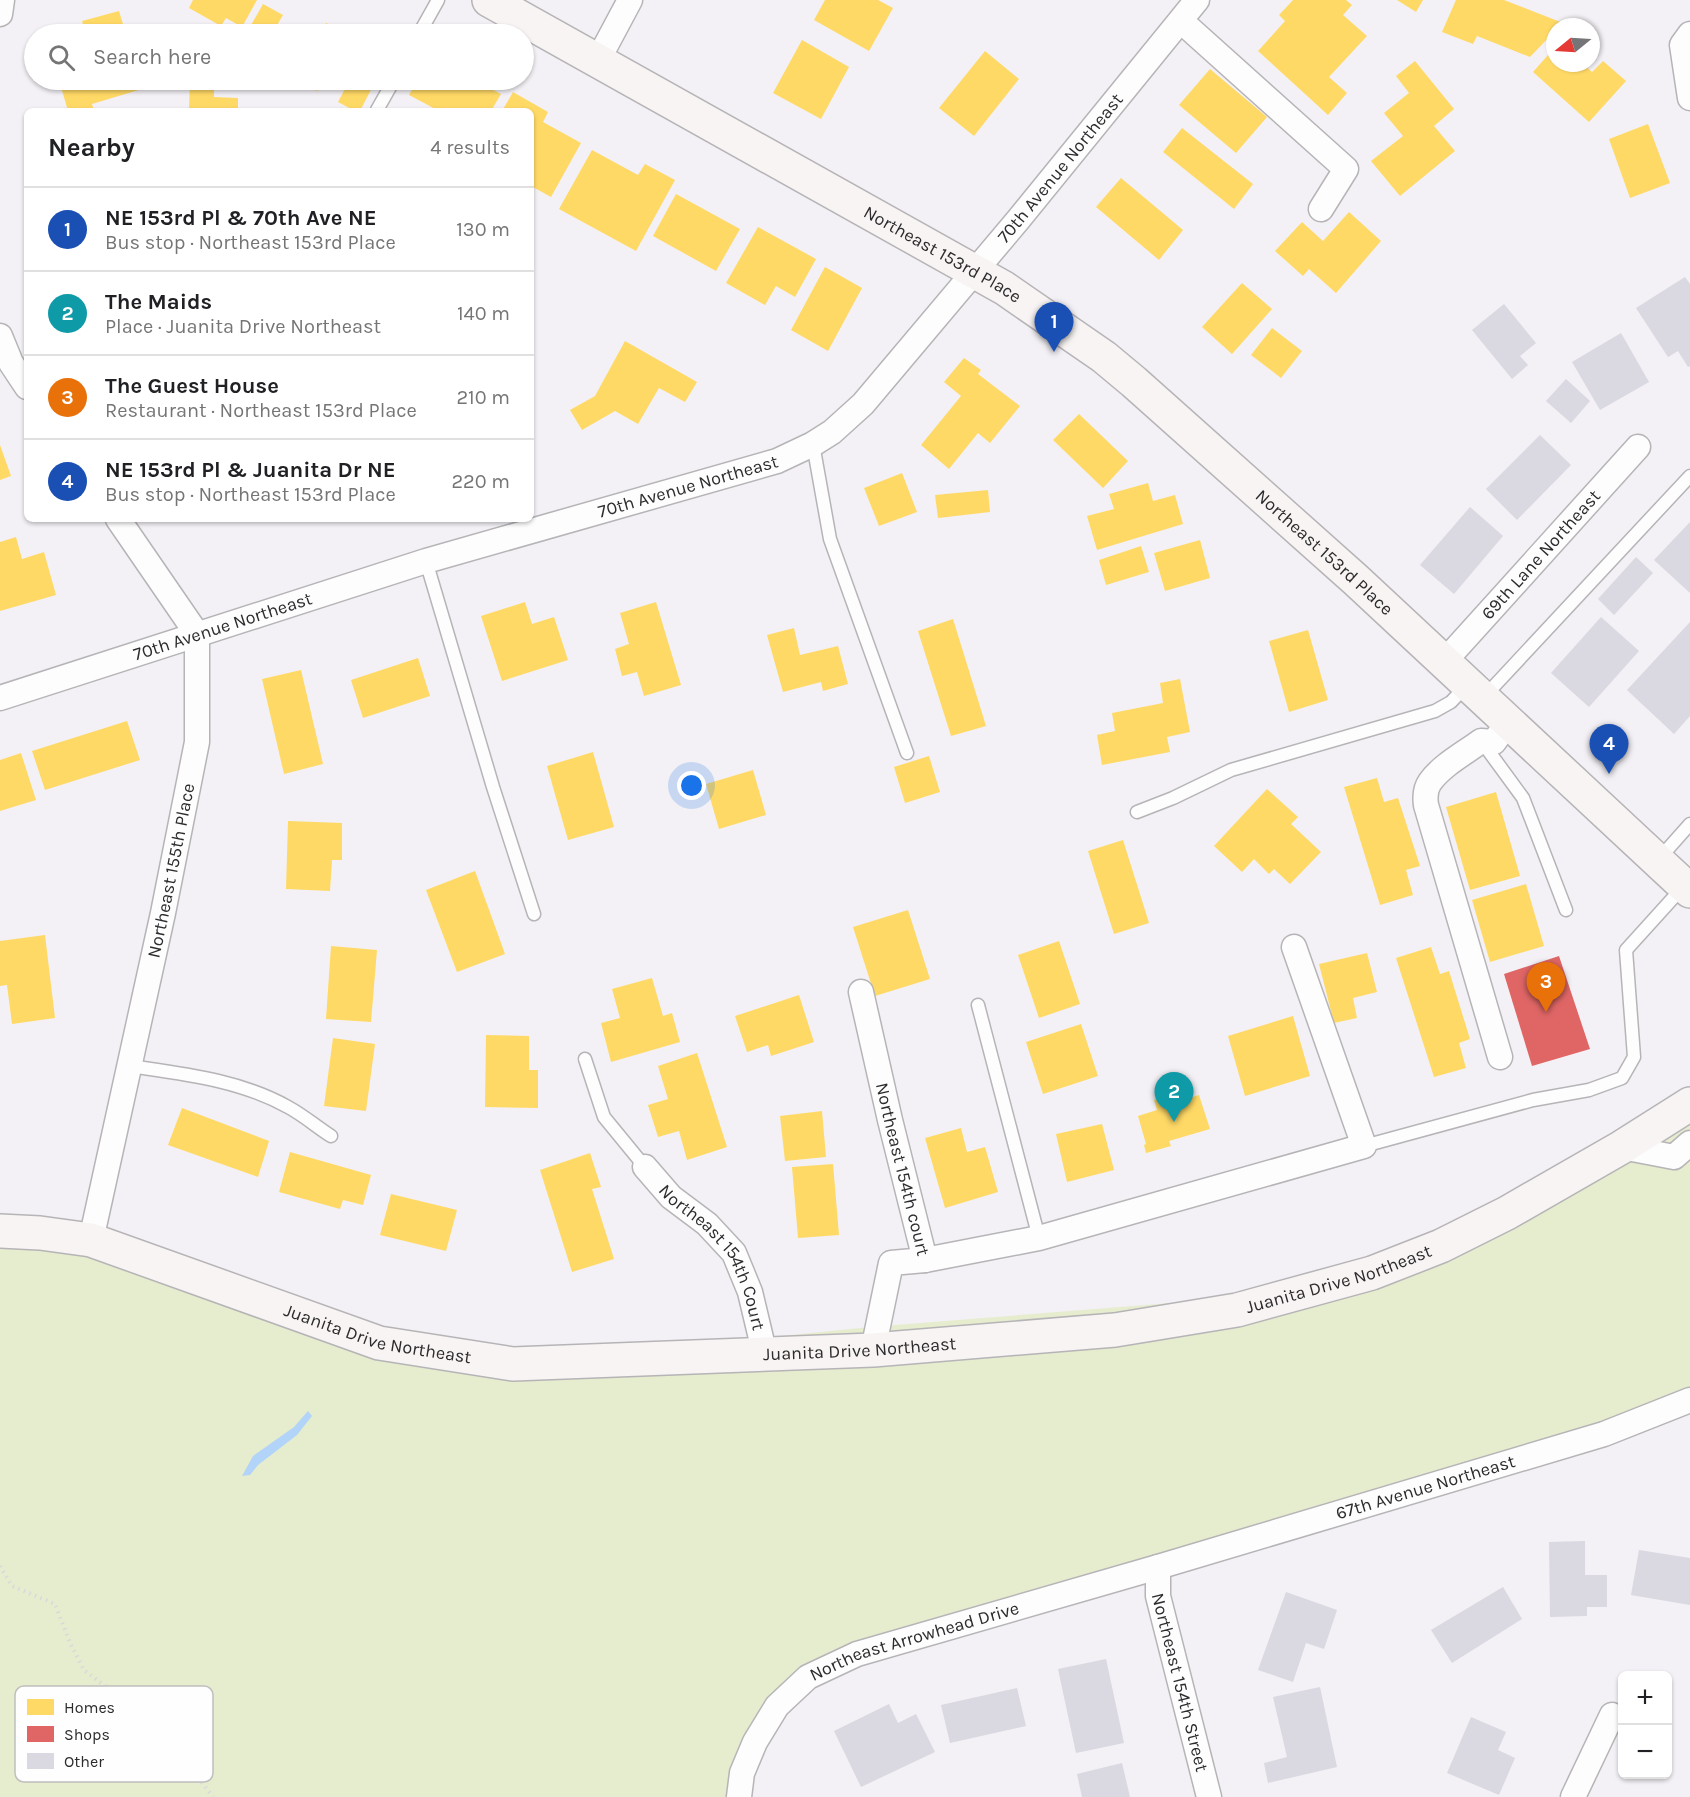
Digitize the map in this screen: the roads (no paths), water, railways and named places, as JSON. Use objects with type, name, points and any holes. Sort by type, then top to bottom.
[{"type":"main road","name":"Northeast 153rd Place","points":[[489,0],[533,24]]},
{"type":"main road","name":"Northeast 153rd Place","points":[[534,25],[974,270],[1104,357],[1356,580],[1687,889]]},
{"type":"main road","name":"Juanita Drive Northeast","points":[[0,1231],[40,1233],[91,1240],[379,1343],[513,1364],[873,1350],[1115,1330],[1237,1310],[1372,1273],[1441,1246],[1507,1213],[1622,1147],[1690,1104]]},
{"type":"street","points":[[0,14],[2,0]]},
{"type":"street","points":[[598,60],[630,0]]},
{"type":"street","name":"70th Avenue Northeast","points":[[0,698],[426,561],[777,461],[813,444],[832,432],[863,404],[1197,0]]},
{"type":"street","points":[[1181,21],[1346,169],[1321,209]]},
{"type":"street","points":[[1690,34],[1682,45],[1690,98]]},
{"type":"street","points":[[0,336],[11,363],[24,382]]},
{"type":"street","name":"69th Lane Northeast","points":[[1443,663],[1638,447]]},
{"type":"street","points":[[120,522],[197,634]]},
{"type":"street","name":"Northeast 155th Place","points":[[91,1240],[130,1066],[197,742],[197,634]]},
{"type":"street","points":[[1500,1057],[1425,795],[1428,784],[1441,771],[1481,741],[1494,742],[1508,722]]},
{"type":"street","points":[[925,1260],[1039,1238],[1364,1146],[1294,947]]},
{"type":"street","name":"Northeast 154th court","points":[[861,992],[925,1260],[891,1263],[873,1350]]},
{"type":"street","points":[[1622,1147],[1674,1157],[1690,1143]]},
{"type":"street","name":"Northeast 154th Court","points":[[645,1167],[671,1197],[707,1224],[734,1253],[750,1292],[765,1355]]},
{"type":"street","name":"67th Avenue Northeast","points":[[1158,1567],[1605,1434],[1690,1400]]},
{"type":"street","name":"Northeast Arrowhead Drive","points":[[739,1797],[742,1773],[755,1742],[777,1706],[808,1677],[857,1654],[1158,1567]]},
{"type":"street","name":"Northeast 154th Street","points":[[1158,1567],[1158,1596],[1209,1797]]},
{"type":"street","points":[[1573,1797],[1611,1715]]},
{"type":"lane","points":[[425,24],[438,0]]},
{"type":"lane","points":[[378,108],[388,90]]},
{"type":"lane","points":[[813,444],[830,539],[907,753]]},
{"type":"lane","points":[[1137,812],[1173,798],[1231,770],[1435,711],[1475,692],[1690,476]]},
{"type":"lane","points":[[426,561],[493,787],[534,914]]},
{"type":"lane","points":[[1481,741],[1523,798],[1566,910]]},
{"type":"lane","points":[[1658,861],[1690,824]]},
{"type":"lane","points":[[1364,1146],[1533,1100],[1589,1090],[1622,1078],[1634,1057],[1626,950],[1687,889]]},
{"type":"lane","points":[[978,1005],[1039,1238]]},
{"type":"lane","points":[[585,1059],[604,1117],[645,1167]]},
{"type":"lane","points":[[130,1066],[234,1084],[288,1107],[331,1136]]},
{"type":"water","points":[[308,1411],[312,1416],[297,1435],[258,1465],[250,1475],[242,1476],[253,1456],[294,1427]]},
{"type":"place","name":"NE 153rd Pl & 70th Ave NE","points":[[1054,352]]},
{"type":"place","name":"NE 153rd Pl & Juanita Dr NE","points":[[1609,774]]},
{"type":"place","name":"The Guest House","points":[[1546,1012]]},
{"type":"place","name":"The Maids","points":[[1174,1122]]}]
